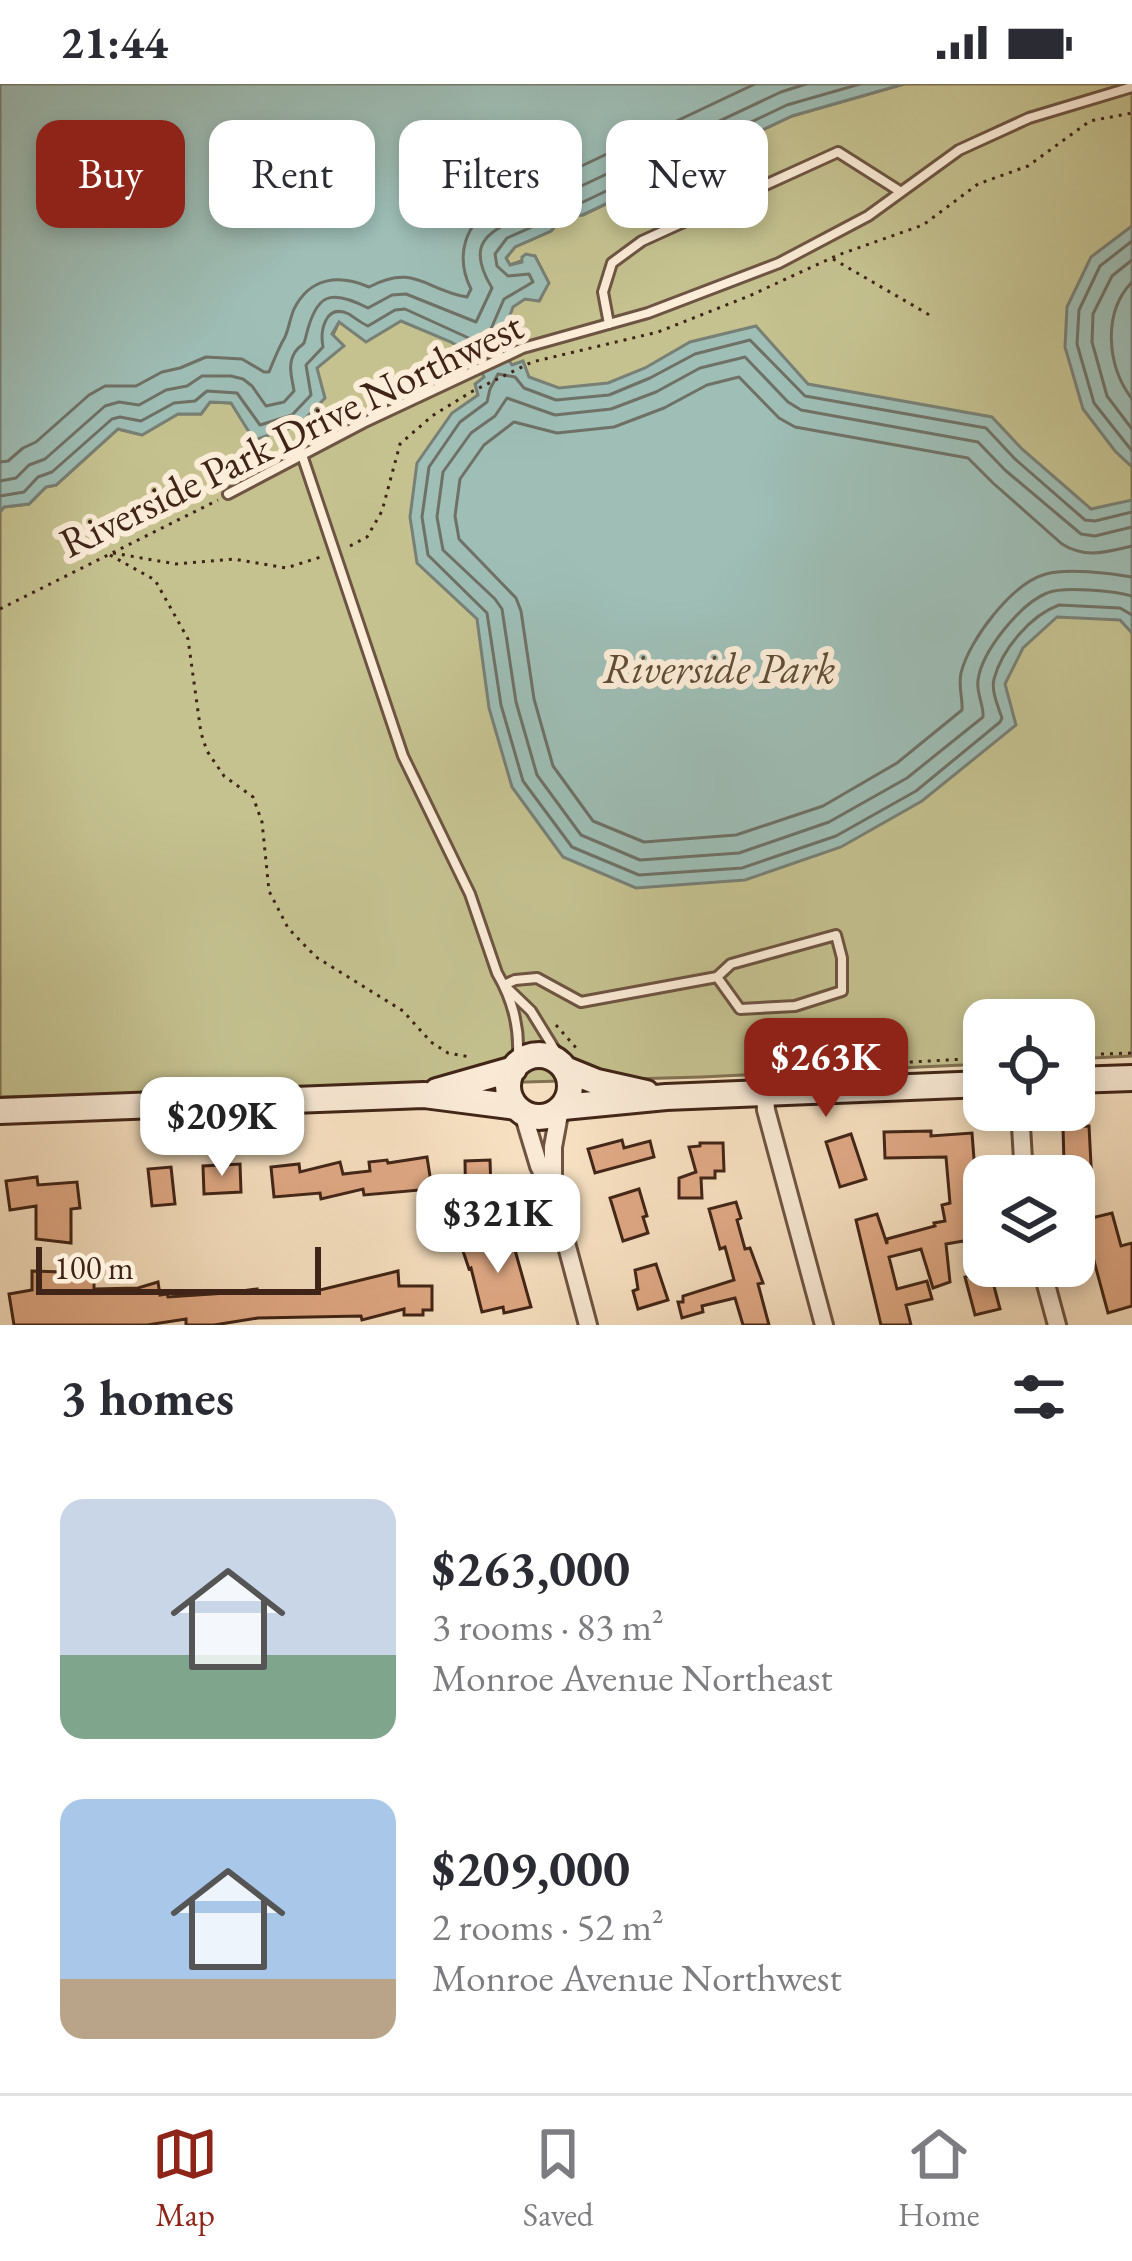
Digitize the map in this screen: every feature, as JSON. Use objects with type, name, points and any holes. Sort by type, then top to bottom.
[{"type":"main road","points":[[424,1095],[515,1067],[533,1056],[568,1061],[597,1082],[666,1097]]},
{"type":"main road","points":[[561,1108],[570,1094],[568,1061]]},
{"type":"main road","points":[[515,1067],[509,1089],[520,1110]]},
{"type":"main road","points":[[1095,1080],[1132,1078]]},
{"type":"main road","points":[[0,1111],[424,1095],[520,1110],[542,1118],[561,1108],[765,1081],[963,1084]]},
{"type":"street","points":[[765,1081],[766,1111],[824,1325]]},
{"type":"street","points":[[553,1193],[553,1147],[561,1108]]},
{"type":"street","points":[[520,1110],[553,1193],[588,1325]]},
{"type":"street","points":[[1046,1287],[1057,1325]]},
{"type":"lane","name":"Riverside Park Drive Northwest","points":[[228,494],[363,423],[523,348],[648,313],[779,263],[868,216],[959,150],[1029,118],[1132,86]]},
{"type":"lane","points":[[610,325],[603,292],[612,263],[641,241],[838,152],[901,192]]},
{"type":"lane","points":[[302,455],[403,756],[470,894],[497,974],[568,1061]]},
{"type":"lane","points":[[504,985],[537,978],[581,1002],[717,977],[731,964],[836,935],[842,958],[842,991],[795,1006],[740,1009],[717,977]]},
{"type":"lane","points":[[504,985],[519,1037],[515,1067]]},
{"type":"path","points":[[471,392],[532,362],[658,332],[923,225],[978,184],[1028,166],[1090,121],[1132,112]]},
{"type":"path","points":[[832,258],[933,317]]},
{"type":"path","name":"Riverside Park Drive Northwest","points":[[0,609],[228,494]]},
{"type":"path","points":[[111,554],[155,580],[188,639],[207,751],[224,776],[253,797],[262,822],[268,891],[287,928],[328,966],[404,1011],[431,1042],[448,1053],[478,1058]]},
{"type":"path","points":[[547,1025],[558,1026],[568,1061]]},
{"type":"path","points":[[1095,1054],[1132,1053]]},
{"type":"path","points":[[765,1081],[963,1060]]},
{"type":"green space","name":"Riverside Park","points":[[904,84],[1132,84],[1132,1056],[1095,1058],[1095,999],[963,999],[963,1065],[0,1097],[0,512],[4,507],[29,504],[118,429],[142,435],[178,414],[201,414],[210,402],[231,403],[317,368],[339,322],[401,320],[540,300],[548,282],[535,256],[510,265],[506,258],[515,247],[553,228],[582,228],[582,215],[606,204],[606,228],[768,228],[768,127]]},
{"type":"water","points":[[0,84],[904,84],[768,127],[768,120],[606,120],[606,204],[582,215],[582,120],[399,120],[399,228],[554,228],[515,247],[506,258],[510,265],[522,262],[526,254],[535,256],[549,283],[539,301],[525,299],[513,307],[499,345],[512,365],[523,361],[529,377],[559,388],[608,383],[690,342],[756,326],[808,384],[992,417],[1091,509],[1132,500],[1132,633],[1120,620],[1057,617],[1023,648],[1005,684],[1016,725],[922,801],[841,847],[745,880],[636,888],[563,857],[512,787],[489,708],[477,619],[417,563],[410,517],[417,463],[452,413],[478,395],[475,384],[484,377],[474,356],[451,342],[401,321],[366,342],[339,322],[332,334],[344,346],[317,368],[325,398],[299,425],[254,440],[231,403],[210,402],[201,414],[178,414],[142,435],[118,429],[29,504],[4,507],[0,512]]},
{"type":"water","points":[[1132,226],[1132,467],[1083,409],[1065,347],[1067,307],[1091,257]]},
{"type":"building","points":[[1063,1131],[1089,1131],[1090,1155],[1064,1155]]},
{"type":"building","points":[[884,1132],[972,1133],[974,1155],[963,1155],[963,1241],[946,1244],[950,1282],[933,1288],[921,1249],[889,1257],[897,1289],[927,1281],[932,1299],[906,1305],[911,1325],[881,1325],[856,1220],[877,1214],[887,1244],[887,1239],[945,1221],[942,1205],[950,1203],[946,1157],[885,1158]]},
{"type":"building","points":[[851,1134],[866,1179],[840,1187],[826,1142]]},
{"type":"building","points":[[622,1140],[624,1148],[650,1141],[654,1157],[595,1173],[588,1149]]},
{"type":"building","points":[[723,1143],[724,1171],[715,1171],[715,1178],[701,1178],[702,1198],[679,1198],[679,1178],[696,1172],[689,1147]]},
{"type":"building","points":[[427,1157],[432,1189],[364,1195],[363,1189],[321,1199],[320,1193],[274,1197],[271,1167],[299,1164],[300,1172],[340,1162],[343,1174],[370,1171],[369,1162]]},
{"type":"building","points":[[490,1160],[487,1214],[466,1216],[465,1161]]},
{"type":"building","points":[[240,1164],[241,1192],[204,1194],[203,1166]]},
{"type":"building","points":[[171,1167],[175,1204],[152,1206],[148,1169]]},
{"type":"building","points":[[37,1177],[38,1185],[77,1182],[80,1208],[71,1209],[71,1243],[36,1239],[36,1206],[10,1210],[6,1181]]},
{"type":"building","points":[[639,1189],[648,1233],[623,1241],[610,1198]]},
{"type":"building","points":[[736,1202],[745,1249],[750,1248],[763,1283],[758,1284],[769,1325],[743,1325],[735,1298],[702,1306],[703,1312],[682,1318],[678,1302],[683,1302],[683,1296],[734,1280],[709,1209]]},
{"type":"building","points":[[1112,1213],[1121,1246],[1132,1243],[1132,1306],[1108,1313],[1095,1265],[1095,1217]]},
{"type":"building","points":[[511,1236],[531,1307],[482,1312],[463,1251]]},
{"type":"building","points":[[656,1264],[668,1300],[638,1309],[633,1291],[638,1289],[635,1270]]},
{"type":"building","points":[[32,1271],[94,1273],[94,1289],[138,1288],[158,1282],[160,1295],[168,1297],[257,1289],[316,1291],[398,1271],[399,1286],[432,1286],[432,1310],[404,1315],[404,1309],[362,1320],[361,1316],[258,1318],[214,1325],[186,1325],[186,1319],[147,1325],[14,1325],[9,1294],[32,1290]]},
{"type":"building","points":[[968,1287],[994,1287],[1000,1309],[975,1315]]}]
